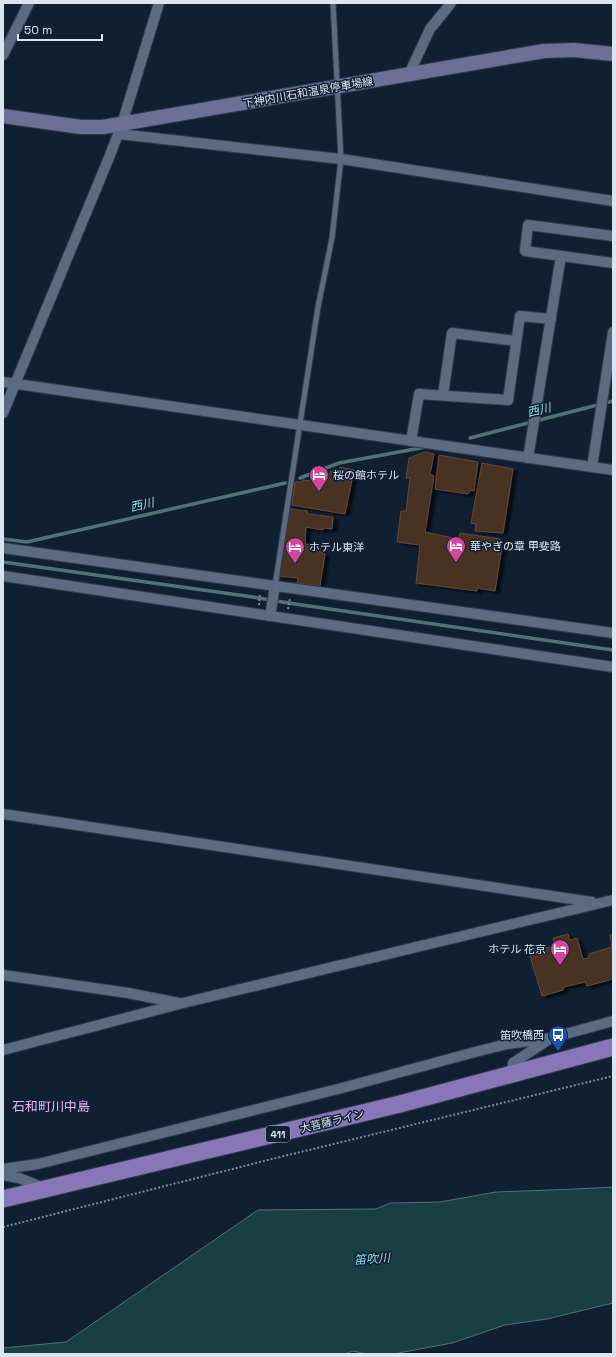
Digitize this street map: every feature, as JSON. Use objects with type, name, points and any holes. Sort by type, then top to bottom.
[{"type":"highway","name":"大菩薩ライン","points":[[3,1199],[400,1104],[613,1047]]},
{"type":"main road","name":"下神内川石和温泉停車場線","points":[[3,116],[81,127],[120,129],[337,87],[544,51],[574,50],[613,54]]},
{"type":"street","points":[[3,55],[29,3]]},
{"type":"street","points":[[3,413],[120,129],[159,3]]},
{"type":"street","points":[[409,74],[430,29],[451,3]]},
{"type":"street","points":[[120,129],[341,159],[613,201]]},
{"type":"street","points":[[613,236],[528,225],[525,251],[613,263]]},
{"type":"street","points":[[528,458],[561,256]]},
{"type":"street","points":[[411,441],[419,394],[508,400],[520,316],[551,319]]},
{"type":"street","points":[[592,467],[613,332]]},
{"type":"street","points":[[443,396],[452,333],[516,342]]},
{"type":"street","points":[[3,382],[613,470]]},
{"type":"street","points":[[3,548],[613,633]]},
{"type":"street","points":[[3,576],[613,667]]},
{"type":"street","points":[[270,616],[275,586]]},
{"type":"street","points":[[3,814],[598,903]]},
{"type":"street","points":[[3,1050],[182,1003],[613,900]]},
{"type":"street","points":[[3,975],[128,993],[182,1003]]},
{"type":"street","points":[[3,1169],[46,1162],[342,1088],[507,1044],[551,1038],[613,1021]]},
{"type":"street","points":[[511,1075],[513,1063],[551,1038]]},
{"type":"street","points":[[3,1175],[19,1178],[44,1188]]},
{"type":"lane","points":[[275,586],[318,307],[332,238],[341,159],[333,3]]},
{"type":"path","points":[[258,605],[261,592]]},
{"type":"path","points":[[288,611],[290,595]]},
{"type":"path","points":[[3,1227],[264,1161],[613,1076]]},
{"type":"water","name":"笛吹川","points":[[613,1187],[613,1303],[547,1319],[505,1325],[452,1343],[393,1354],[368,1354],[352,1351],[345,1354],[3,1354],[3,1348],[66,1342],[258,1210],[376,1209],[390,1203],[440,1202],[496,1192]]},
{"type":"building","points":[[425,452],[434,454],[430,474],[434,476],[425,532],[458,539],[460,533],[500,539],[500,545],[502,546],[495,591],[477,588],[477,591],[416,583],[420,545],[397,542],[401,511],[406,511],[410,478],[406,478],[409,458]]},
{"type":"building","points":[[439,455],[478,462],[474,491],[470,490],[468,494],[435,489]]},
{"type":"building","points":[[482,463],[513,469],[503,533],[475,531],[476,524],[471,523]]},
{"type":"building","points":[[340,467],[354,470],[345,514],[292,505],[295,482],[302,482],[303,480],[311,481],[312,477],[319,479],[320,473],[329,475],[331,471],[338,473]]},
{"type":"building","points":[[290,509],[307,511],[308,514],[333,517],[332,529],[324,528],[323,530],[306,527],[305,544],[320,546],[320,552],[325,554],[320,586],[297,583],[298,578],[278,576]]},
{"type":"building","points":[[568,934],[570,940],[577,938],[583,959],[589,958],[589,954],[612,947],[610,935],[613,934],[613,979],[587,986],[585,982],[564,987],[563,990],[542,996],[527,946],[535,945],[536,950],[555,946],[553,938]]},
{"type":"waterway","name":"西川","points":[[470,438],[613,401]]},
{"type":"waterway","name":"西川","points":[[300,478],[339,463],[426,447]]},
{"type":"waterway","name":"西川","points":[[3,539],[27,542],[285,483]]},
{"type":"waterway","points":[[3,562],[613,650]]},
{"type":"place","name":"桜の館ホテル","points":[[319,492]]},
{"type":"place","name":"華やぎの章 甲斐路","points":[[456,563]]},
{"type":"place","name":"ホテル東洋","points":[[295,564]]},
{"type":"place","name":"ホテル 花京","points":[[560,966]]},
{"type":"place","name":"笛吹橋西","points":[[558,1052]]},
{"type":"district","name":"石和町川中島","points":[[51,1106]]}]
